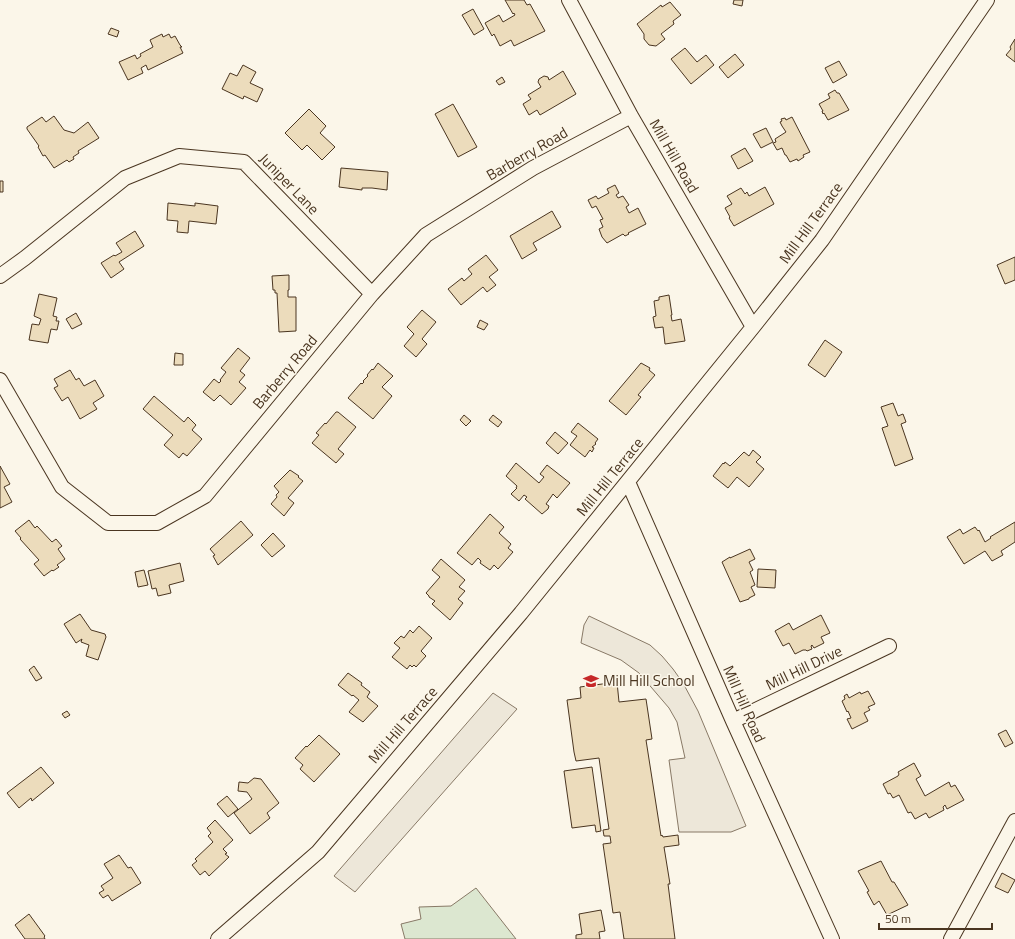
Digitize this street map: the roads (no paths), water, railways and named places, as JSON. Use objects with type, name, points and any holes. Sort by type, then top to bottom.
[{"type":"street","name":"Mill Hill Road","points":[[569,0],[631,116],[753,327]]},
{"type":"street","name":"Mill Hill Terrace","points":[[218,939],[318,852],[522,613],[822,240],[987,0]]},
{"type":"street","name":"Barberry Road","points":[[0,380],[62,487],[108,523],[156,523],[204,496],[372,294],[426,235],[534,168],[631,116]]},
{"type":"street","name":"Juniper Lane","points":[[0,276],[25,258],[125,178],[179,156],[244,162],[372,294]]},
{"type":"street","name":"Mill Hill Road","points":[[628,482],[733,721],[832,939]]},
{"type":"street","name":"Mill Hill Drive","points":[[733,721],[889,646]]},
{"type":"street","points":[[951,939],[1015,821]]},
{"type":"place","name":"Mill Hill School","points":[[591,681]]}]
